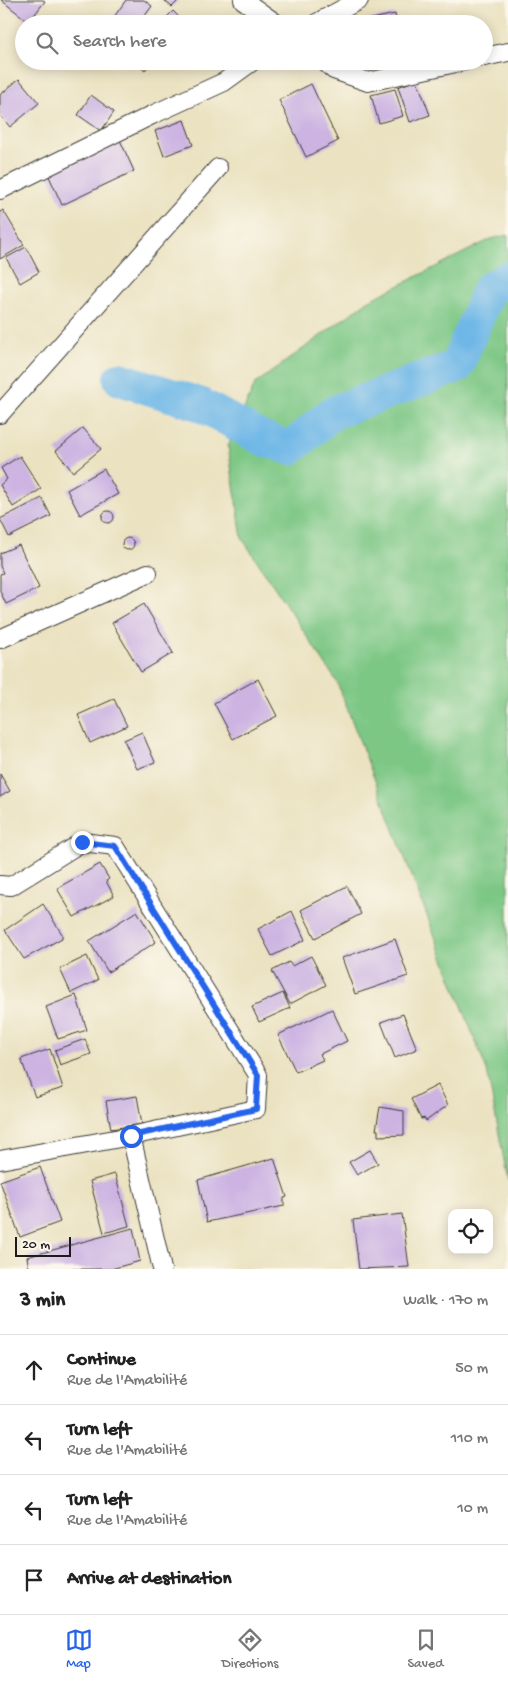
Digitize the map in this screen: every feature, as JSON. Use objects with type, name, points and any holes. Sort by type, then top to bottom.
[{"type":"street","points":[[243,0],[264,15]]},
{"type":"street","points":[[331,15],[359,0]]},
{"type":"street","points":[[493,55],[508,52]]},
{"type":"street","points":[[0,190],[152,114],[224,82],[241,70]]},
{"type":"street","points":[[334,70],[368,82],[423,70]]},
{"type":"street","points":[[0,414],[218,168]]},
{"type":"street","points":[[0,638],[148,573]]},
{"type":"street","points":[[0,885],[11,886],[82,842],[115,846],[258,1075],[256,1109],[131,1136],[0,1160]]},
{"type":"street","points":[[131,1136],[162,1269]]},
{"type":"green space","points":[[508,235],[508,1181],[487,1071],[337,682],[242,538],[228,446],[255,384],[368,301],[491,239]]},
{"type":"building","points":[[1,0],[45,1],[34,15],[20,15]]},
{"type":"building","points":[[126,0],[144,0],[152,6],[146,15],[115,15]]},
{"type":"building","points":[[164,0],[179,0],[172,7]]},
{"type":"building","points":[[173,11],[177,15],[169,15]]},
{"type":"building","points":[[19,79],[39,103],[10,127],[0,115],[0,95]]},
{"type":"building","points":[[417,80],[430,115],[410,122],[398,87]]},
{"type":"building","points":[[311,84],[338,141],[306,157],[279,100]]},
{"type":"building","points":[[395,89],[403,116],[379,123],[371,95]]},
{"type":"building","points":[[91,95],[114,112],[101,131],[78,115]]},
{"type":"building","points":[[184,120],[193,145],[164,156],[155,131]]},
{"type":"building","points":[[120,140],[134,171],[62,205],[48,174]]},
{"type":"building","points":[[3,210],[24,245],[0,259],[0,212]]},
{"type":"building","points":[[26,247],[39,272],[20,283],[6,258]]},
{"type":"building","points":[[83,428],[101,449],[73,472],[56,451]]},
{"type":"building","points":[[20,456],[41,489],[13,507],[0,485],[7,479],[1,468]]},
{"type":"building","points":[[104,469],[118,494],[80,515],[67,490]]},
{"type":"building","points":[[42,498],[51,516],[9,537],[0,519]]},
{"type":"building","points":[[108,511],[114,517],[108,523],[102,517]]},
{"type":"building","points":[[126,538],[130,538],[134,544],[130,550],[126,550],[122,546],[122,542]]},
{"type":"building","points":[[19,545],[39,588],[6,604],[0,591],[0,574],[3,573],[0,566],[0,553]]},
{"type":"building","points":[[144,604],[173,653],[141,672],[112,623]]},
{"type":"building","points":[[258,679],[277,716],[233,739],[214,703]]},
{"type":"building","points":[[114,699],[127,726],[90,743],[78,715]]},
{"type":"building","points":[[142,732],[155,762],[137,769],[124,740]]},
{"type":"building","points":[[0,774],[10,791],[0,797]]},
{"type":"building","points":[[100,864],[109,879],[106,881],[114,896],[74,917],[58,890],[59,887]]},
{"type":"building","points":[[347,886],[361,914],[315,938],[301,910]]},
{"type":"building","points":[[43,904],[62,934],[62,938],[24,959],[5,930]]},
{"type":"building","points":[[137,911],[156,942],[108,972],[89,941]]},
{"type":"building","points":[[292,911],[305,940],[272,956],[258,929]]},
{"type":"building","points":[[395,939],[408,976],[355,994],[342,958]]},
{"type":"building","points":[[87,956],[98,980],[71,993],[60,969]]},
{"type":"building","points":[[311,956],[326,985],[290,1004],[272,971],[289,962],[292,966]]},
{"type":"building","points":[[283,993],[290,1008],[259,1022],[252,1007]]},
{"type":"building","points":[[76,995],[87,1030],[58,1039],[46,1007]]},
{"type":"building","points":[[332,1009],[347,1041],[320,1054],[323,1060],[296,1072],[278,1035]]},
{"type":"building","points":[[403,1014],[417,1049],[395,1058],[381,1022]]},
{"type":"building","points":[[85,1039],[91,1054],[60,1065],[55,1050]]},
{"type":"building","points":[[50,1049],[63,1088],[35,1097],[21,1059]]},
{"type":"building","points":[[438,1085],[448,1105],[426,1121],[424,1118],[421,1119],[411,1099]]},
{"type":"building","points":[[137,1096],[142,1124],[111,1129],[106,1101]]},
{"type":"building","points":[[380,1107],[404,1111],[404,1135],[378,1136],[378,1130],[376,1130]]},
{"type":"building","points":[[370,1150],[378,1163],[357,1175],[349,1162]]},
{"type":"building","points":[[274,1158],[287,1197],[284,1198],[284,1206],[207,1222],[198,1180]]},
{"type":"building","points":[[40,1167],[60,1222],[20,1237],[0,1181]]},
{"type":"building","points":[[115,1174],[129,1226],[104,1233],[90,1181]]},
{"type":"building","points":[[402,1214],[409,1267],[359,1269],[353,1220]]},
{"type":"building","points":[[133,1228],[140,1261],[111,1269],[29,1269],[27,1257]]},
{"type":"waterway","points":[[120,379],[202,405],[263,439],[291,448],[332,413],[457,366],[489,289],[508,278]]},
{"type":"route","points":[[82,842],[115,846],[258,1075],[256,1109],[131,1136]]}]
